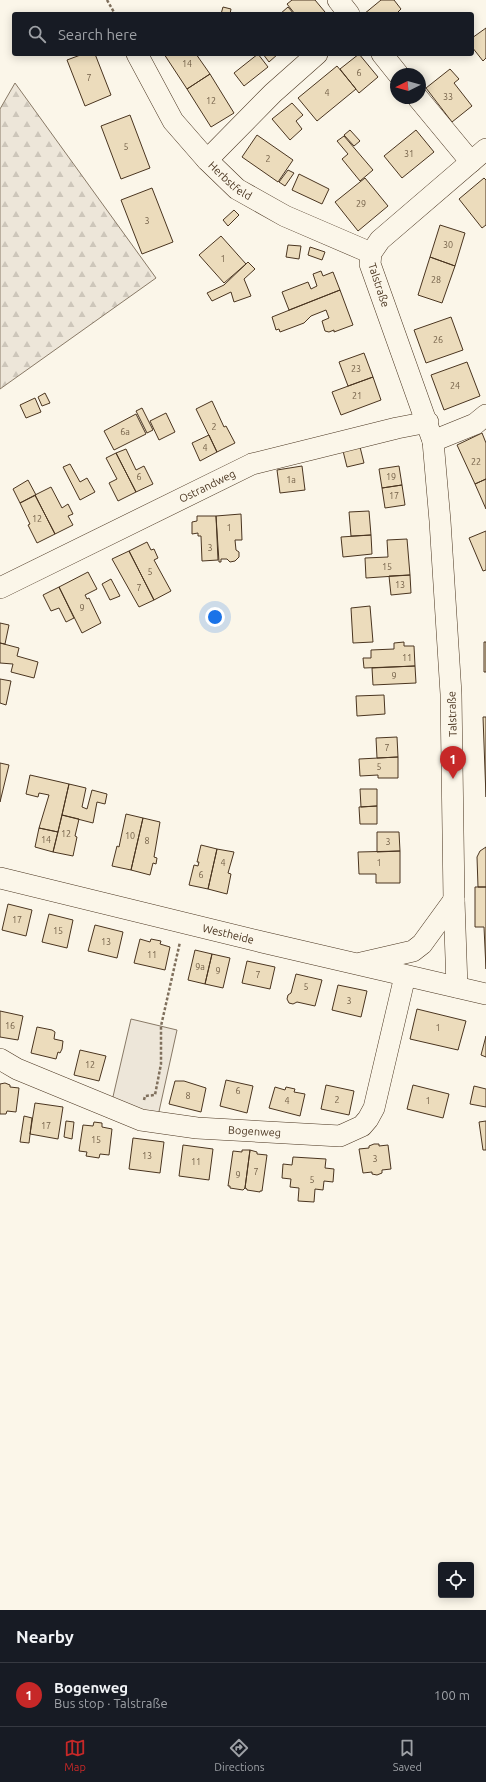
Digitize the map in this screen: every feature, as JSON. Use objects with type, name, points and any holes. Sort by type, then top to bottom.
[{"type":"street","points":[[338,0],[347,12]]},
{"type":"street","name":"Herbstfeld","points":[[138,56],[174,121],[207,160],[237,188],[278,213],[371,253]]},
{"type":"street","points":[[207,160],[273,93],[315,56]]},
{"type":"street","points":[[384,56],[393,68]]},
{"type":"street","points":[[424,104],[478,156]]},
{"type":"street","name":"Talstraße","points":[[457,987],[454,900],[451,694],[440,521],[431,432],[370,264],[371,253],[380,240],[478,156]]},
{"type":"street","points":[[431,432],[475,424],[486,416]]},
{"type":"street","name":"Ostrandweg","points":[[0,588],[252,464],[396,428],[431,432]]},
{"type":"street","name":"Westheide","points":[[0,878],[405,976],[486,994]]},
{"type":"street","points":[[357,964],[413,951],[422,944],[454,900]]},
{"type":"street","name":"Bogenweg","points":[[0,1060],[17,1069],[141,1120],[197,1128],[340,1136],[362,1126],[374,1108],[405,976]]},
{"type":"path","points":[[107,0],[114,12]]},
{"type":"path","points":[[145,1096],[155,1095],[161,1064],[161,1026],[186,923]]},
{"type":"green space","points":[[15,83],[156,278],[0,389],[0,109]]},
{"type":"green space","points":[[131,1019],[177,1030],[158,1116],[112,1101]]},
{"type":"building","points":[[292,0],[315,0],[325,12],[293,12],[287,4]]},
{"type":"building","points":[[381,0],[394,0],[401,9],[398,12],[366,12]]},
{"type":"building","points":[[223,7],[231,9],[230,12],[222,12]]},
{"type":"building","points":[[288,7],[292,12],[282,12]]},
{"type":"building","points":[[486,28],[486,58],[483,61],[474,50],[474,37]]},
{"type":"building","points":[[78,56],[96,56],[111,95],[85,106],[67,60]]},
{"type":"building","points":[[165,56],[197,56],[210,74],[187,89]]},
{"type":"building","points":[[255,56],[260,56],[268,67],[244,86],[234,73]]},
{"type":"building","points":[[264,56],[276,56],[269,62]]},
{"type":"building","points":[[356,56],[361,56],[378,77],[359,93],[340,69]]},
{"type":"building","points":[[337,66],[356,89],[317,121],[298,98]]},
{"type":"building","points":[[450,69],[459,79],[454,83],[472,106],[452,122],[426,88]]},
{"type":"building","points":[[210,74],[234,113],[211,127],[187,89]]},
{"type":"building","points":[[292,103],[303,115],[296,121],[302,129],[290,140],[272,119]]},
{"type":"building","points":[[130,115],[150,168],[121,179],[101,126]]},
{"type":"building","points":[[350,130],[360,141],[354,146],[344,135]]},
{"type":"building","points":[[416,130],[434,152],[402,178],[384,156]]},
{"type":"building","points":[[257,135],[293,160],[278,182],[242,157]]},
{"type":"building","points":[[344,136],[373,170],[360,181],[342,159],[348,154],[337,141]]},
{"type":"building","points":[[288,170],[294,173],[285,186],[279,182]]},
{"type":"building","points":[[299,174],[329,189],[322,204],[292,190]]},
{"type":"building","points":[[365,178],[388,206],[358,231],[335,202]]},
{"type":"building","points":[[484,178],[486,180],[486,225],[482,228],[459,199]]},
{"type":"building","points":[[152,188],[173,242],[142,254],[121,200]]},
{"type":"building","points":[[234,210],[239,215],[228,226],[223,220]]},
{"type":"building","points":[[440,225],[465,233],[455,266],[430,257]]},
{"type":"building","points":[[221,236],[246,264],[224,283],[199,255]]},
{"type":"building","points":[[288,245],[301,246],[299,259],[286,257]]},
{"type":"building","points":[[310,247],[325,252],[322,260],[308,255]]},
{"type":"building","points":[[430,257],[455,266],[442,303],[418,295]]},
{"type":"building","points":[[248,262],[255,269],[244,279],[251,296],[234,302],[231,292],[212,301],[207,293],[224,285]]},
{"type":"building","points":[[321,271],[323,276],[333,272],[340,290],[289,310],[282,292],[308,282],[311,289],[317,286],[313,274]]},
{"type":"building","points":[[340,290],[353,325],[334,332],[334,330],[329,332],[325,331],[322,321],[329,318],[326,310],[311,316],[304,323],[280,332],[279,329],[276,330],[272,317]]},
{"type":"building","points":[[451,317],[463,350],[426,363],[414,330]]},
{"type":"building","points":[[364,353],[373,377],[348,386],[339,362]]},
{"type":"building","points":[[467,362],[480,396],[444,410],[431,375]]},
{"type":"building","points":[[373,377],[381,400],[341,415],[332,392]]},
{"type":"building","points":[[45,393],[50,403],[42,406],[38,397]]},
{"type":"building","points":[[35,398],[41,412],[26,418],[20,405]]},
{"type":"building","points":[[212,401],[224,427],[226,426],[235,443],[217,452],[196,409]]},
{"type":"building","points":[[142,408],[153,430],[147,433],[136,411]]},
{"type":"building","points":[[166,413],[175,432],[159,440],[150,421]]},
{"type":"building","points":[[136,414],[146,434],[114,450],[104,431]]},
{"type":"building","points":[[482,433],[486,443],[486,479],[475,484],[457,445]]},
{"type":"building","points":[[209,435],[217,452],[200,461],[192,443]]},
{"type":"building","points":[[360,447],[364,463],[347,467],[343,451]]},
{"type":"building","points":[[126,449],[136,470],[144,466],[153,484],[136,492],[116,453]]},
{"type":"building","points":[[116,453],[136,492],[118,501],[109,483],[117,479],[106,458]]},
{"type":"building","points":[[70,464],[80,482],[87,478],[95,492],[80,500],[63,467]]},
{"type":"building","points":[[302,466],[305,490],[280,493],[277,470]]},
{"type":"building","points":[[399,466],[402,485],[382,488],[379,469]]},
{"type":"building","points":[[486,479],[486,509],[475,484]]},
{"type":"building","points":[[28,480],[36,495],[20,503],[13,489]]},
{"type":"building","points":[[402,485],[405,505],[385,508],[382,488]]},
{"type":"building","points":[[51,487],[62,508],[68,504],[73,514],[68,516],[73,525],[55,534],[35,495]]},
{"type":"building","points":[[35,495],[55,534],[37,543],[28,525],[30,524],[20,503]]},
{"type":"building","points":[[369,511],[371,535],[351,536],[349,512]]},
{"type":"building","points":[[241,514],[242,540],[235,540],[236,550],[239,552],[239,557],[235,561],[230,562],[227,559],[221,559],[221,562],[219,562],[216,516]]},
{"type":"building","points":[[197,516],[216,516],[218,560],[202,561],[201,536],[198,536],[198,533],[192,534],[192,522],[197,521]]},
{"type":"building","points":[[486,531],[486,570],[483,571],[469,538]]},
{"type":"building","points":[[371,535],[372,554],[343,557],[341,537]]},
{"type":"building","points":[[407,539],[410,575],[366,578],[365,558],[388,557],[387,540]]},
{"type":"building","points":[[147,542],[151,550],[154,549],[158,558],[154,560],[171,591],[154,600],[129,551]]},
{"type":"building","points":[[129,551],[154,600],[139,607],[112,559]]},
{"type":"building","points":[[88,572],[97,589],[85,595],[87,599],[89,598],[101,623],[82,633],[59,587]]},
{"type":"building","points":[[410,575],[411,593],[391,595],[389,576]]},
{"type":"building","points":[[111,579],[120,596],[110,600],[102,584]]},
{"type":"building","points":[[59,587],[74,618],[66,622],[59,608],[51,611],[43,595]]},
{"type":"building","points":[[370,606],[373,642],[353,643],[351,608]]},
{"type":"building","points":[[0,623],[9,625],[5,644],[0,643]]},
{"type":"building","points":[[404,642],[404,646],[414,646],[415,666],[364,668],[363,658],[371,658],[371,650],[394,649],[394,643]]},
{"type":"building","points":[[484,642],[486,642],[486,672],[484,672]]},
{"type":"building","points":[[0,643],[19,648],[17,656],[38,662],[34,678],[11,672],[13,664],[0,663]]},
{"type":"building","points":[[415,666],[416,683],[373,685],[372,668]]},
{"type":"building","points":[[0,679],[11,681],[6,705],[0,703]]},
{"type":"building","points":[[384,695],[385,714],[357,716],[356,696]]},
{"type":"building","points":[[483,717],[486,717],[486,797]]},
{"type":"building","points":[[397,737],[398,757],[377,758],[376,738]]},
{"type":"building","points":[[398,757],[398,778],[378,778],[378,775],[360,776],[359,759]]},
{"type":"building","points":[[0,763],[9,765],[0,802]]},
{"type":"building","points":[[30,775],[69,784],[58,832],[39,828],[49,795],[39,793],[38,797],[26,794]]},
{"type":"building","points":[[69,784],[86,788],[82,807],[87,809],[92,790],[107,794],[105,804],[97,802],[93,823],[62,815]]},
{"type":"building","points":[[360,789],[377,789],[377,806],[361,807]]},
{"type":"building","points":[[377,806],[377,824],[360,824],[359,807]]},
{"type":"building","points":[[126,814],[143,818],[131,870],[112,866],[117,846],[119,847]]},
{"type":"building","points":[[62,815],[79,819],[75,836],[77,837],[73,856],[53,852]]},
{"type":"building","points":[[143,818],[160,822],[154,857],[157,858],[156,864],[153,863],[150,875],[131,870]]},
{"type":"building","points":[[39,828],[58,832],[53,852],[35,847]]},
{"type":"building","points":[[377,832],[399,832],[400,851],[377,852]]},
{"type":"building","points":[[201,845],[217,849],[208,889],[189,885],[194,865],[198,866],[199,862],[197,862]]},
{"type":"building","points":[[486,847],[486,887],[478,887],[477,857],[480,851]]},
{"type":"building","points":[[217,849],[234,852],[228,873],[231,874],[227,894],[208,889]]},
{"type":"building","points":[[400,851],[400,883],[376,883],[376,874],[359,874],[358,852]]},
{"type":"building","points":[[475,887],[486,887],[486,969],[484,927],[475,927]]},
{"type":"building","points":[[8,904],[32,910],[26,936],[2,930]]},
{"type":"building","points":[[49,914],[73,920],[67,948],[42,942]]},
{"type":"building","points":[[95,925],[123,932],[117,958],[88,951]]},
{"type":"building","points":[[140,939],[150,942],[151,939],[161,941],[160,944],[170,947],[165,970],[134,963]]},
{"type":"building","points":[[195,950],[212,954],[205,984],[188,980]]},
{"type":"building","points":[[212,954],[230,958],[223,988],[205,984]]},
{"type":"building","points":[[247,961],[275,967],[270,989],[242,983]]},
{"type":"building","points":[[296,974],[322,980],[315,1006],[297,1002],[293,1004],[289,1003],[287,999],[288,995],[291,993]]},
{"type":"building","points":[[338,985],[367,991],[361,1017],[332,1010]]},
{"type":"building","points":[[417,1009],[466,1021],[458,1050],[410,1039]]},
{"type":"building","points":[[0,1011],[23,1016],[18,1040],[0,1037]]},
{"type":"building","points":[[37,1027],[52,1030],[55,1032],[54,1039],[63,1041],[62,1049],[60,1053],[58,1052],[56,1059],[31,1053]]},
{"type":"building","points":[[486,1036],[486,1057],[481,1055]]},
{"type":"building","points":[[80,1050],[106,1056],[99,1081],[74,1075]]},
{"type":"building","points":[[226,1080],[253,1086],[247,1113],[220,1106]]},
{"type":"building","points":[[175,1081],[184,1081],[206,1088],[201,1112],[169,1104]]},
{"type":"building","points":[[5,1083],[10,1085],[10,1087],[19,1088],[16,1112],[7,1111],[6,1114],[0,1114],[0,1084]]},
{"type":"building","points":[[326,1085],[354,1091],[349,1115],[321,1109]]},
{"type":"building","points":[[413,1085],[449,1094],[443,1118],[407,1109]]},
{"type":"building","points":[[474,1086],[486,1089],[486,1107],[470,1104]]},
{"type":"building","points":[[275,1087],[285,1090],[286,1087],[295,1089],[294,1092],[305,1094],[300,1116],[269,1108]]},
{"type":"building","points":[[35,1103],[63,1107],[58,1139],[30,1134]]},
{"type":"building","points":[[24,1116],[32,1118],[29,1143],[20,1142]]},
{"type":"building","points":[[66,1121],[74,1122],[72,1139],[64,1137]]},
{"type":"building","points":[[486,1121],[486,1150],[483,1150],[479,1122]]},
{"type":"building","points":[[94,1122],[102,1123],[102,1127],[112,1129],[109,1155],[100,1154],[99,1158],[86,1156],[87,1152],[79,1151],[83,1125],[93,1126]]},
{"type":"building","points":[[133,1138],[164,1142],[160,1173],[129,1169]]},
{"type":"building","points":[[379,1144],[379,1146],[388,1145],[391,1169],[382,1170],[382,1173],[377,1175],[372,1174],[372,1172],[363,1173],[359,1149],[369,1148],[369,1146]]},
{"type":"building","points":[[183,1145],[213,1149],[209,1180],[179,1176]]},
{"type":"building","points":[[242,1150],[250,1150],[245,1188],[243,1190],[230,1188],[230,1186],[228,1186],[233,1151],[242,1152]]},
{"type":"building","points":[[250,1150],[257,1152],[257,1154],[267,1155],[262,1191],[260,1192],[247,1190],[245,1188]]},
{"type":"building","points":[[293,1157],[326,1159],[325,1168],[334,1169],[333,1182],[324,1181],[323,1190],[315,1189],[314,1202],[298,1201],[299,1188],[290,1187],[291,1179],[282,1178],[283,1164],[292,1165]]},
{"type":"place","name":"Bogenweg","points":[[453,779]]}]
